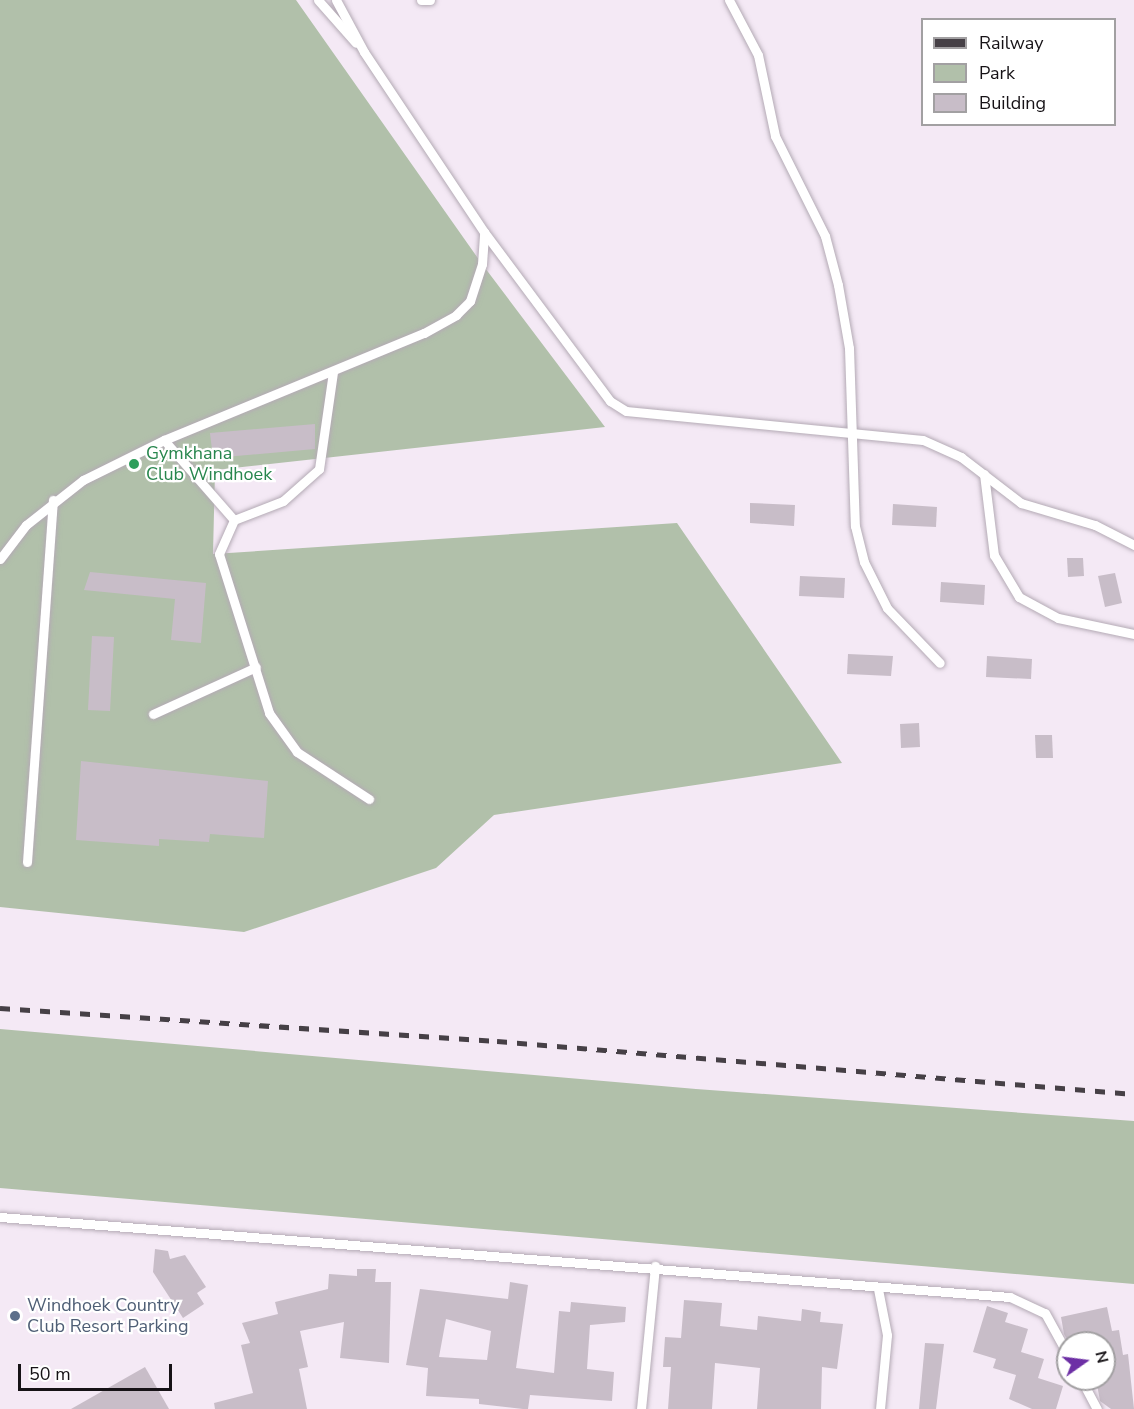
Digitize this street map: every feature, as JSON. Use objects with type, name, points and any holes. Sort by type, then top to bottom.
[{"type":"lane","points":[[318,0],[364,52]]},
{"type":"lane","points":[[336,0],[364,52],[484,232],[610,401],[626,411],[849,430],[923,440],[961,458],[1022,503],[1095,525],[1134,545]]},
{"type":"lane","points":[[420,0],[430,0]]},
{"type":"lane","points":[[729,0],[758,55],[776,136],[825,236],[849,348],[849,430],[855,526],[864,562],[887,608],[940,663]]},
{"type":"lane","points":[[0,559],[53,500],[83,480],[164,440],[333,372],[456,315],[473,292],[482,264],[484,232]]},
{"type":"lane","points":[[333,372],[319,469],[284,501],[234,520],[219,554],[269,712],[297,752],[369,799]]},
{"type":"lane","points":[[164,440],[234,520]]},
{"type":"lane","points":[[984,474],[994,555],[1019,597],[1059,618],[1134,634]]},
{"type":"lane","points":[[27,862],[53,500]]},
{"type":"lane","points":[[153,714],[256,667]]},
{"type":"lane","points":[[0,1217],[655,1266],[878,1289],[1022,1299],[1045,1312],[1056,1333]]},
{"type":"lane","points":[[641,1409],[655,1266]]},
{"type":"lane","points":[[878,1289],[887,1335],[880,1409]]},
{"type":"lane","points":[[1087,1391],[1097,1409]]},
{"type":"green space","name":"Gymkhana Club Windhoek","points":[[0,0],[296,0],[482,264],[605,427],[215,470],[213,554],[677,523],[842,763],[494,815],[436,868],[244,932],[0,907]]},
{"type":"green space","points":[[0,1029],[696,1089],[1134,1121],[1134,1284],[0,1188]]},
{"type":"building","points":[[315,424],[315,449],[213,458],[210,433]]},
{"type":"building","points":[[750,503],[795,505],[794,526],[750,523]]},
{"type":"building","points":[[893,504],[937,507],[936,527],[892,525]]},
{"type":"building","points":[[1067,558],[1083,558],[1084,576],[1068,577]]},
{"type":"building","points":[[90,572],[206,583],[201,643],[171,640],[175,599],[84,590]]},
{"type":"building","points":[[1115,573],[1122,603],[1105,607],[1098,576]]},
{"type":"building","points":[[800,576],[845,578],[844,598],[799,596]]},
{"type":"building","points":[[941,582],[985,585],[984,605],[940,602]]},
{"type":"building","points":[[92,636],[114,637],[110,711],[88,710]]},
{"type":"building","points":[[848,654],[893,656],[891,676],[847,674]]},
{"type":"building","points":[[987,656],[1032,659],[1031,679],[986,677]]},
{"type":"building","points":[[919,723],[920,747],[901,748],[900,724]]},
{"type":"building","points":[[1035,735],[1052,735],[1053,758],[1036,758]]},
{"type":"building","points":[[81,761],[268,781],[264,838],[210,834],[209,842],[159,839],[159,846],[76,840]]},
{"type":"building","points":[[155,1249],[168,1251],[170,1259],[185,1255],[206,1287],[197,1293],[204,1304],[183,1318],[153,1272]]},
{"type":"building","points":[[357,1269],[376,1269],[375,1282],[391,1282],[389,1363],[340,1358],[344,1322],[300,1331],[308,1367],[299,1369],[307,1409],[215,1409],[214,1403],[253,1393],[241,1345],[250,1343],[242,1323],[278,1314],[275,1302],[328,1289],[329,1274],[357,1276]]},
{"type":"building","points":[[510,1282],[528,1285],[516,1368],[554,1373],[559,1311],[570,1312],[571,1302],[626,1307],[625,1322],[590,1325],[587,1369],[614,1372],[612,1401],[530,1395],[528,1409],[523,1409],[479,1404],[479,1399],[426,1396],[428,1368],[406,1365],[420,1289],[508,1299]],"holes":[[[446,1319],[491,1331],[487,1360],[439,1357]]]},
{"type":"building","points":[[684,1300],[722,1303],[720,1326],[757,1330],[758,1316],[801,1321],[802,1309],[821,1312],[820,1322],[843,1324],[837,1369],[822,1367],[821,1409],[757,1409],[760,1368],[715,1363],[712,1409],[668,1409],[671,1367],[663,1367],[665,1337],[681,1338]]},
{"type":"building","points":[[987,1306],[1008,1313],[1005,1322],[1028,1329],[1021,1352],[1044,1359],[1038,1378],[1056,1384],[1056,1391],[1061,1391],[1056,1409],[1032,1409],[1009,1399],[1016,1375],[993,1368],[996,1359],[973,1352]]},
{"type":"building","points":[[1107,1307],[1112,1331],[1063,1331],[1061,1317]]},
{"type":"building","points":[[1119,1330],[1123,1355],[1128,1354],[1134,1409],[1111,1409],[1100,1401],[1098,1391],[1116,1391],[1116,1331],[1112,1331]]},
{"type":"building","points":[[925,1343],[944,1344],[936,1409],[919,1409]]},
{"type":"building","points":[[145,1367],[169,1409],[71,1409]]},
{"type":"railway","points":[[0,1008],[497,1041],[1134,1094]]},
{"type":"place","name":"Gymkhana Club Windhoek","points":[[134,464]]},
{"type":"place","name":"Windhoek Country Club Resort Parking","points":[[15,1316]]}]
